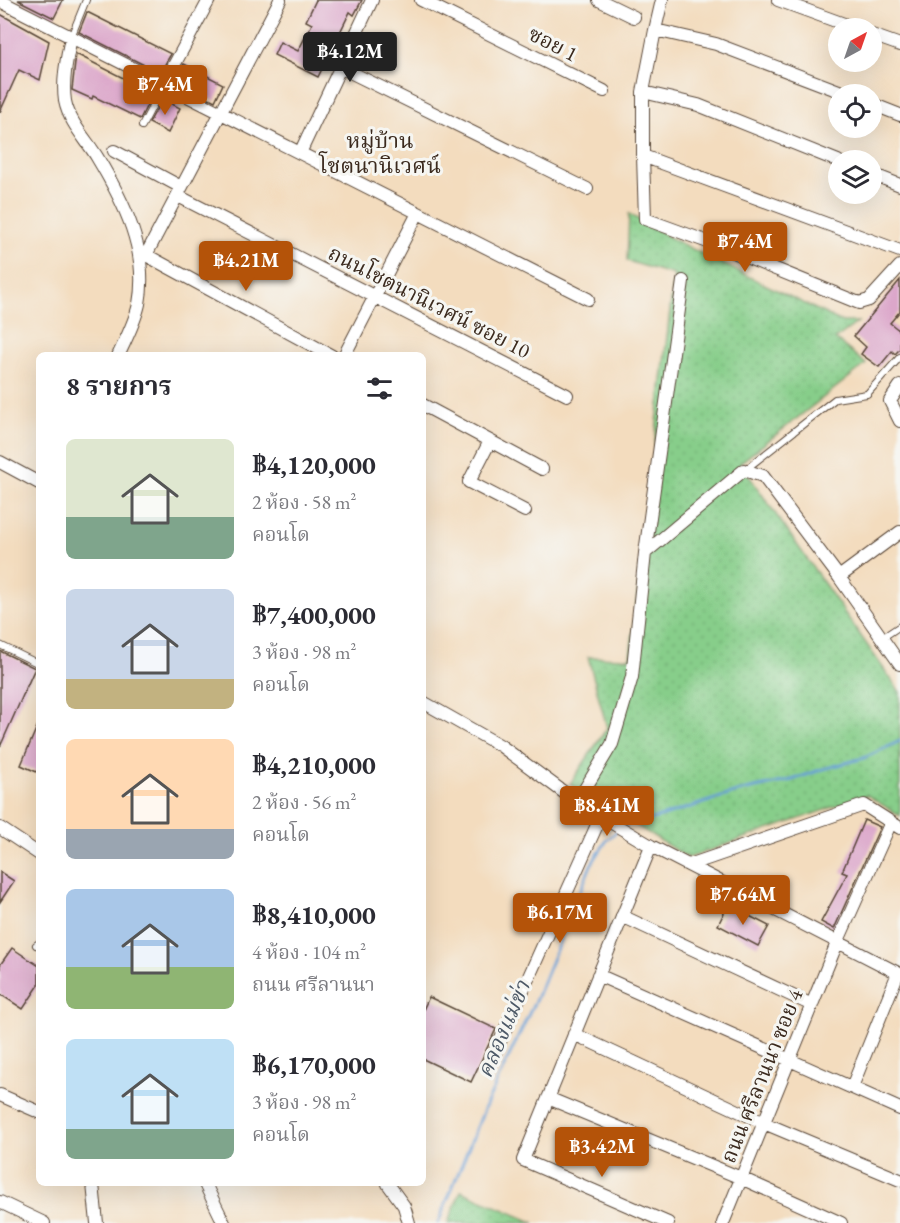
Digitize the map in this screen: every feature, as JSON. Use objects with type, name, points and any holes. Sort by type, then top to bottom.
[{"type":"street","points":[[164,84],[209,0]]},
{"type":"street","points":[[280,0],[146,255],[325,352]]},
{"type":"street","points":[[300,153],[372,0]]},
{"type":"street","name":"ซอย 1","points":[[421,0],[443,5],[603,92]]},
{"type":"street","points":[[599,0],[634,17]]},
{"type":"street","points":[[662,0],[643,92],[645,219],[719,246],[859,303],[869,300],[900,266]]},
{"type":"street","points":[[778,0],[828,18]]},
{"type":"street","points":[[0,1],[588,299]]},
{"type":"street","points":[[655,30],[716,44],[828,87]]},
{"type":"street","points":[[71,37],[65,70],[64,90],[67,110],[122,204],[134,231],[140,256],[142,281],[139,306],[120,352]]},
{"type":"street","points":[[882,39],[900,45]]},
{"type":"street","points":[[340,67],[587,189]]},
{"type":"street","points":[[643,92],[698,105],[828,157]]},
{"type":"street","points":[[882,108],[900,115]]},
{"type":"street","name":"ถนนโชตนานิเวศน์ ซอย 10","points":[[114,151],[180,191],[374,296],[567,395]]},
{"type":"street","points":[[643,156],[900,251]]},
{"type":"street","points":[[882,178],[900,185]]},
{"type":"street","points":[[346,352],[418,213]]},
{"type":"street","points":[[577,801],[612,744],[632,677],[645,553],[682,281]]},
{"type":"street","points":[[900,386],[890,400],[900,421]]},
{"type":"street","points":[[426,407],[543,469]]},
{"type":"street","points":[[490,441],[469,482],[525,511]]},
{"type":"street","points":[[0,462],[36,481]]},
{"type":"street","points":[[645,553],[744,470],[763,476],[839,577],[900,664]]},
{"type":"street","points":[[839,577],[900,532]]},
{"type":"street","points":[[426,704],[501,746],[577,801],[628,833],[899,974],[852,1087]]},
{"type":"street","points":[[689,865],[864,805],[895,825]]},
{"type":"street","points":[[492,1059],[601,816]]},
{"type":"street","name":"ถนน ศรีลานนา ซอย 4","points":[[723,1223],[837,943],[895,825]]},
{"type":"street","points":[[0,828],[36,852]]},
{"type":"street","points":[[651,846],[523,1160],[668,1223]]},
{"type":"street","points":[[622,916],[812,1005]]},
{"type":"street","points":[[598,975],[900,1109]]},
{"type":"street","points":[[574,1034],[764,1123],[900,1180]]},
{"type":"street","points":[[0,1095],[36,1111]]},
{"type":"street","points":[[548,1098],[741,1178],[841,1223]]},
{"type":"street","points":[[93,1186],[97,1223]]},
{"type":"street","points":[[206,1186],[224,1223]]},
{"type":"street","points":[[389,1186],[404,1206],[409,1223]]},
{"type":"street","points":[[0,1202],[45,1223]]},
{"type":"lane","points":[[71,37],[86,0]]},
{"type":"lane","points":[[142,126],[164,84]]},
{"type":"lane","points":[[744,470],[835,399],[867,394],[900,357]]},
{"type":"lane","points":[[882,638],[900,626]]},
{"type":"lane","points":[[0,645],[36,663]]},
{"type":"green space","points":[[629,214],[678,242],[842,322],[858,322],[835,339],[866,364],[740,463],[900,692],[900,816],[867,795],[688,858],[570,784],[607,728],[588,657],[630,658],[674,275],[627,261]]},
{"type":"green space","points":[[461,1191],[535,1223],[448,1223]]},
{"type":"building","points":[[18,0],[63,0],[54,18]]},
{"type":"building","points":[[316,0],[362,0],[354,15],[350,12],[318,77],[274,55],[280,42],[298,51],[312,24],[306,21]]},
{"type":"building","points":[[87,12],[171,54],[160,73],[79,32]]},
{"type":"building","points":[[0,14],[49,41],[40,80],[19,70],[0,112]]},
{"type":"building","points":[[76,54],[153,93],[140,119],[93,96],[92,99],[72,90]]},
{"type":"building","points":[[184,64],[223,84],[215,101],[175,81]]},
{"type":"building","points":[[162,99],[180,108],[168,133],[149,123]]},
{"type":"building","points":[[900,280],[900,311],[890,323],[900,331],[900,349],[895,354],[892,351],[879,367],[861,354],[866,347],[854,336]]},
{"type":"building","points":[[0,651],[35,668],[0,747]]},
{"type":"building","points":[[36,729],[36,772],[21,765]]},
{"type":"building","points":[[864,820],[880,827],[834,929],[821,922],[847,874],[842,872]]},
{"type":"building","points":[[0,872],[14,881],[0,902]]},
{"type":"building","points":[[728,905],[769,926],[758,946],[718,925]]},
{"type":"building","points":[[12,948],[36,964],[36,990],[23,1009],[0,994],[0,965]]},
{"type":"building","points":[[429,997],[496,1029],[471,1082],[426,1060],[426,1004]]},
{"type":"waterway","name":"คลองแม่ข่า","points":[[625,825],[660,817],[737,792],[792,780],[864,758],[900,741]]},
{"type":"waterway","name":"คลองแม่ข่า","points":[[438,1223],[486,1105],[536,999],[591,865],[607,840],[617,831]]},
{"type":"district","name":"หมู่บ้าน โชตนานิเวศน์","points":[[380,152]]}]
